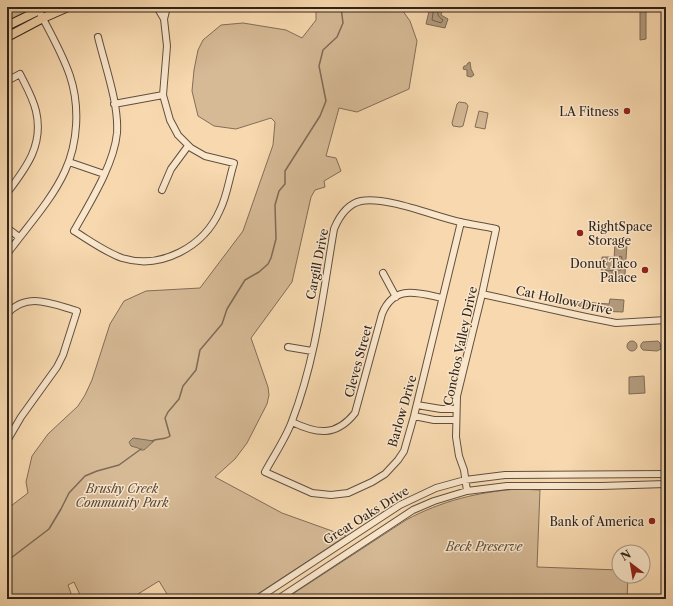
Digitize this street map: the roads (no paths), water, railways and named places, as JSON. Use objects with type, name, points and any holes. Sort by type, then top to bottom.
[{"type":"main road","points":[[7,37],[42,18],[68,7]]},
{"type":"main road","points":[[7,26],[41,8]]},
{"type":"street","points":[[157,7],[164,19]]},
{"type":"street","points":[[98,37],[114,104],[116,116],[116,136],[113,151],[97,190],[74,231],[114,254],[127,259],[149,260],[164,258],[180,253],[199,239],[217,217],[234,164],[205,156],[188,146],[178,135],[170,120],[163,95],[167,46],[164,19],[167,8],[174,7]]},
{"type":"street","points":[[7,254],[58,184],[69,162],[74,145],[76,114],[74,93],[64,61],[42,18],[41,8]]},
{"type":"street","points":[[7,81],[20,74],[34,105],[38,128],[32,157],[7,193]]},
{"type":"street","points":[[114,104],[163,95]]},
{"type":"street","points":[[162,190],[171,169],[188,146]]},
{"type":"street","points":[[69,162],[104,174]]},
{"type":"street","name":"Cargill Drive","points":[[265,472],[292,422],[303,391],[312,351],[334,229],[339,218],[350,206],[360,201],[380,200],[461,222],[496,228]]},
{"type":"street","name":"Barlow Drive","points":[[265,472],[312,493],[331,495],[348,493],[372,482],[385,474],[398,460],[404,452],[417,405],[461,222]]},
{"type":"street","points":[[7,228],[19,237]]},
{"type":"street","name":"Conchos Valley Drive","points":[[467,491],[456,437],[457,396],[482,294],[496,228]]},
{"type":"street","points":[[383,273],[396,297],[411,292],[442,298]]},
{"type":"street","name":"Cat Hollow Drive","points":[[482,294],[616,323],[666,320]]},
{"type":"street","name":"Cleves Street","points":[[292,422],[318,432],[332,431],[340,428],[355,413],[382,314],[388,302],[396,297]]},
{"type":"street","points":[[7,314],[21,303],[31,300],[41,300],[77,311],[63,355],[57,367],[7,441]]},
{"type":"street","points":[[288,347],[312,351]]},
{"type":"street","points":[[417,405],[441,409],[456,409]]},
{"type":"street","points":[[414,416],[434,420],[456,420]]},
{"type":"street","name":"Great Oaks Drive","points":[[257,599],[400,505],[432,490],[465,480],[504,474],[666,474]]},
{"type":"street","name":"Great Oaks Drive","points":[[278,599],[396,520],[434,501],[467,491],[507,486],[609,486],[666,484]]},
{"type":"water","points":[[430,7],[443,7],[441,15],[448,19],[445,28],[426,24]]},
{"type":"water","points":[[640,7],[646,7],[646,39],[640,40]]},
{"type":"water","points":[[470,62],[474,75],[471,77],[467,76],[467,70],[463,69],[464,66]]},
{"type":"water","points":[[615,243],[627,244],[625,275],[613,275]]},
{"type":"water","points":[[602,257],[613,257],[612,276],[601,275]]},
{"type":"water","points":[[610,299],[624,300],[623,312],[598,311],[578,305],[582,302],[609,304]]},
{"type":"water","points":[[630,341],[634,341],[636,342],[636,350],[630,351],[627,348],[627,344]]},
{"type":"water","points":[[658,341],[661,349],[657,351],[643,350],[641,347],[643,342]]},
{"type":"water","points":[[644,376],[645,393],[629,394],[629,377]]},
{"type":"water","points":[[133,438],[154,441],[144,450],[141,450],[131,446],[129,442]]},
{"type":"waterway","points":[[152,441],[170,436],[165,418],[179,399],[183,386],[196,370],[200,350],[222,324],[227,309],[245,280],[259,272],[268,264],[271,258],[276,239],[275,205],[279,191],[285,184],[285,171],[320,116],[326,101],[319,66],[323,50],[337,37],[343,23],[341,7]]},
{"type":"waterway","points":[[7,561],[49,529],[69,493],[85,476],[119,465],[141,449]]},
{"type":"place","name":"LA Fitness","points":[[627,111]]},
{"type":"place","name":"RightSpace Storage","points":[[580,233]]},
{"type":"place","name":"Donut Taco Palace","points":[[645,270]]},
{"type":"place","name":"Bank of America","points":[[652,521]]},
{"type":"park label","name":"Brushy Creek Community Park","points":[[122,495]]},
{"type":"park label","name":"Beck Preserve","points":[[484,546]]}]
